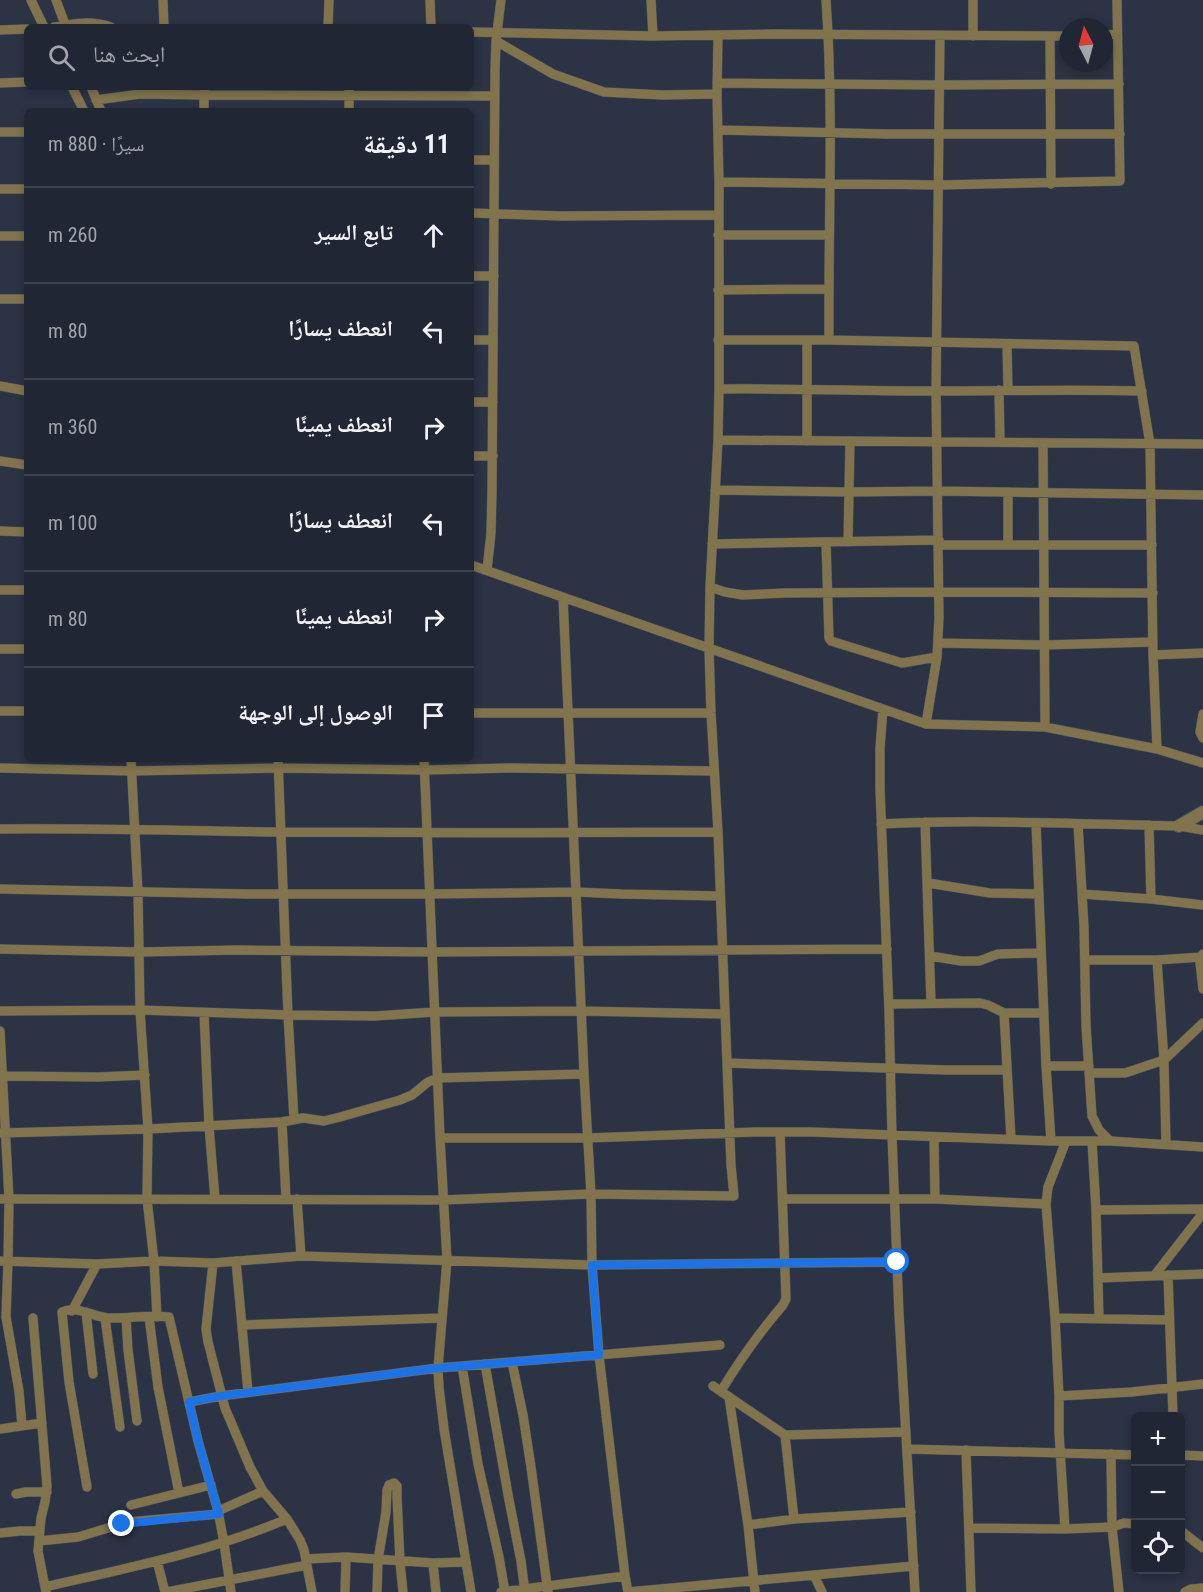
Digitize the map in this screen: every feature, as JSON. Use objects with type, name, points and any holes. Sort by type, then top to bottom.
[{"type":"street","points":[[31,0],[43,24]]},
{"type":"street","points":[[56,0],[65,24]]},
{"type":"street","points":[[162,0],[164,24]]},
{"type":"street","points":[[328,24],[329,0]]},
{"type":"street","points":[[430,0],[431,24]]},
{"type":"street","points":[[487,570],[491,533],[493,456],[494,96],[496,37],[501,0]]},
{"type":"street","points":[[651,0],[653,36]]},
{"type":"street","points":[[826,0],[830,133],[829,340]]},
{"type":"street","points":[[973,0],[973,36]]},
{"type":"street","points":[[719,182],[938,185],[1120,181],[1117,0]]},
{"type":"street","points":[[76,24],[87,22],[100,24]]},
{"type":"street","points":[[0,30],[24,29]]},
{"type":"street","points":[[474,33],[496,37],[828,34],[1059,36]]},
{"type":"street","points":[[1113,34],[1117,34]]},
{"type":"street","points":[[4,1199],[443,1200],[591,1194],[734,1196],[709,648],[719,389],[718,35]]},
{"type":"street","points":[[926,724],[938,643],[936,391],[940,36]]},
{"type":"street","points":[[1050,36],[1051,184]]},
{"type":"street","points":[[496,37],[553,74],[604,92],[717,94]]},
{"type":"street","points":[[0,83],[24,82]]},
{"type":"street","points":[[717,83],[1119,84]]},
{"type":"street","points":[[74,90],[83,108]]},
{"type":"street","points":[[78,98],[93,93],[140,94],[204,91],[349,91],[494,96]]},
{"type":"street","points":[[204,91],[204,108]]},
{"type":"street","points":[[349,91],[349,108]]},
{"type":"street","points":[[93,93],[100,108]]},
{"type":"street","points":[[718,130],[830,133],[1120,134]]},
{"type":"street","points":[[0,132],[24,132]]},
{"type":"street","points":[[474,160],[493,160]]},
{"type":"street","points":[[0,189],[24,189]]},
{"type":"street","points":[[474,213],[561,216],[718,215]]},
{"type":"street","points":[[718,235],[829,235]]},
{"type":"street","points":[[0,236],[24,237]]},
{"type":"street","points":[[474,276],[494,276]]},
{"type":"street","points":[[718,290],[828,289]]},
{"type":"street","points":[[0,299],[24,299]]},
{"type":"street","points":[[474,340],[493,340]]},
{"type":"street","points":[[718,340],[1134,346],[1150,444],[1153,655],[1158,749]]},
{"type":"street","points":[[807,340],[807,441]]},
{"type":"street","points":[[1000,442],[1007,344]]},
{"type":"street","points":[[0,386],[24,390]]},
{"type":"street","points":[[719,389],[1142,390]]},
{"type":"street","points":[[474,402],[493,402]]},
{"type":"street","points":[[718,440],[1203,444]]},
{"type":"street","points":[[848,542],[850,441]]},
{"type":"street","points":[[1042,443],[1045,727]]},
{"type":"street","points":[[474,456],[493,456]]},
{"type":"street","points":[[0,461],[24,465]]},
{"type":"street","points":[[715,490],[1203,495]]},
{"type":"street","points":[[1008,492],[1008,544]]},
{"type":"street","points":[[0,531],[24,532]]},
{"type":"street","points":[[826,542],[829,638],[834,643],[902,663],[937,657]]},
{"type":"street","points":[[712,544],[848,542],[1152,545]]},
{"type":"street","points":[[474,567],[926,724],[1045,727],[1158,749],[1203,763]]},
{"type":"street","points":[[474,572],[487,570]]},
{"type":"street","points":[[710,587],[743,595],[828,592],[1153,593]]},
{"type":"street","points":[[0,590],[24,590]]},
{"type":"street","points":[[563,597],[591,1194],[592,1265],[599,1355],[628,1592],[914,1566]]},
{"type":"street","points":[[938,643],[1044,645],[1153,642]]},
{"type":"street","points":[[0,649],[24,649]]},
{"type":"street","points":[[1153,655],[1203,653]]},
{"type":"street","points":[[883,709],[880,748],[881,824],[892,1136],[915,1592]]},
{"type":"street","points":[[0,711],[24,711]]},
{"type":"street","points":[[474,712],[711,713]]},
{"type":"street","points":[[1203,714],[1200,732],[1203,738]]},
{"type":"street","points":[[130,762],[138,892],[140,1011],[148,1129],[147,1199],[154,1261],[153,1317],[159,1396],[179,1493]]},
{"type":"street","points":[[424,762],[447,1260],[438,1368],[444,1429],[471,1592]]},
{"type":"street","points":[[0,768],[131,771],[278,764],[424,770],[513,768],[713,771]]},
{"type":"street","points":[[278,764],[294,1119]]},
{"type":"street","points":[[1179,826],[1203,812]]},
{"type":"street","points":[[881,824],[925,822],[1149,825],[1203,830]]},
{"type":"street","points":[[925,822],[931,1003]]},
{"type":"street","points":[[1036,823],[1051,1141]]},
{"type":"street","points":[[1078,824],[1092,1116],[1099,1130],[1110,1141]]},
{"type":"street","points":[[1149,825],[1151,899]]},
{"type":"street","points":[[0,829],[573,834],[718,832]]},
{"type":"street","points":[[928,883],[990,893],[1039,894]]},
{"type":"street","points":[[0,889],[283,894],[576,892],[720,896]]},
{"type":"street","points":[[1082,894],[1203,905]]},
{"type":"street","points":[[0,949],[140,952],[285,949],[433,952],[887,949]]},
{"type":"street","points":[[930,956],[978,961],[998,954],[1041,953]]},
{"type":"street","points":[[1085,960],[1157,960],[1202,956],[1200,969],[1203,989]]},
{"type":"street","points":[[1157,960],[1164,1060],[1166,1144]]},
{"type":"street","points":[[889,1004],[980,1003],[1004,1013],[1044,1013]]},
{"type":"street","points":[[0,1011],[140,1011],[375,1016],[435,1012],[581,1011],[725,1014]]},
{"type":"street","points":[[204,1013],[208,1126],[215,1199]]},
{"type":"street","points":[[1004,1013],[1011,1139]]},
{"type":"street","points":[[1046,1066],[1125,1073],[1164,1060],[1203,1023]]},
{"type":"street","points":[[0,1031],[3,1076],[6,1317],[19,1391],[21,1426]]},
{"type":"street","points":[[727,1063],[1007,1070]]},
{"type":"street","points":[[3,1134],[208,1126],[282,1122],[303,1118],[324,1121],[400,1100],[412,1095],[437,1078],[584,1074]]},
{"type":"street","points":[[3,1076],[145,1075]]},
{"type":"street","points":[[282,1122],[286,1199]]},
{"type":"street","points":[[754,1592],[748,1525],[721,1391],[754,1339],[786,1299],[780,1132]]},
{"type":"street","points":[[440,1138],[587,1138],[831,1132],[892,1136],[1110,1141],[1203,1147]]},
{"type":"street","points":[[934,1137],[935,1199]]},
{"type":"street","points":[[1065,1529],[1055,1318],[1046,1204],[1048,1187],[1066,1141]]},
{"type":"street","points":[[1092,1141],[1099,1318]]},
{"type":"street","points":[[783,1199],[895,1198],[1046,1204]]},
{"type":"street","points":[[297,1199],[301,1256]]},
{"type":"street","points":[[1096,1210],[1203,1211]]},
{"type":"street","points":[[1154,1276],[1203,1211]]},
{"type":"street","points":[[4,1261],[97,1264],[154,1261],[213,1263],[301,1256],[592,1265],[897,1262]]},
{"type":"street","points":[[237,1261],[248,1392]]},
{"type":"street","points":[[213,1263],[206,1329],[221,1396],[229,1419],[263,1491],[287,1519],[300,1540],[312,1592]]},
{"type":"street","points":[[72,1311],[97,1264]]},
{"type":"street","points":[[1098,1278],[1203,1274]]},
{"type":"street","points":[[1168,1275],[1173,1412]]},
{"type":"street","points":[[87,1487],[69,1382],[62,1316],[64,1311],[86,1312],[105,1318],[169,1317],[198,1441],[218,1512],[231,1592]]},
{"type":"street","points":[[86,1312],[93,1374]]},
{"type":"street","points":[[33,1318],[47,1492],[39,1536],[39,1558],[46,1589],[224,1543],[287,1519]]},
{"type":"street","points":[[105,1318],[120,1427]]},
{"type":"street","points":[[126,1318],[137,1421]]},
{"type":"street","points":[[242,1325],[442,1318]]},
{"type":"street","points":[[1055,1318],[1169,1320]]},
{"type":"street","points":[[189,1402],[248,1392],[438,1368],[720,1346]]},
{"type":"street","points":[[512,1362],[523,1415],[548,1589]]},
{"type":"street","points":[[485,1364],[521,1561],[524,1590]]},
{"type":"street","points":[[462,1366],[478,1464],[499,1557],[503,1592],[548,1589],[625,1576]]},
{"type":"street","points":[[1059,1396],[1172,1389],[1203,1384]]},
{"type":"street","points":[[721,1391],[785,1435],[906,1432]]},
{"type":"street","points":[[0,1429],[42,1423]]},
{"type":"street","points":[[785,1435],[794,1519]]},
{"type":"street","points":[[907,1449],[1131,1455]]},
{"type":"street","points":[[966,1450],[971,1592]]},
{"type":"street","points":[[1111,1454],[1112,1527],[1119,1592]]},
{"type":"street","points":[[1185,1455],[1203,1456]]},
{"type":"street","points":[[377,1592],[378,1560],[386,1512],[387,1486],[394,1483],[397,1486],[398,1496],[403,1592]]},
{"type":"street","points":[[131,1505],[211,1485]]},
{"type":"street","points":[[0,1533],[14,1531],[39,1536],[78,1537],[128,1522],[218,1512],[263,1491]]},
{"type":"street","points":[[15,1494],[47,1492]]},
{"type":"street","points":[[748,1525],[794,1519],[910,1512]]},
{"type":"street","points":[[969,1528],[1065,1529],[1112,1527],[1124,1523],[1131,1524]]},
{"type":"street","points":[[1185,1534],[1203,1548]]},
{"type":"street","points":[[157,1562],[166,1592],[230,1581],[306,1562],[346,1557],[400,1562],[466,1562]]},
{"type":"street","points":[[345,1592],[346,1557]]},
{"type":"street","points":[[433,1563],[436,1592]]},
{"type":"street","points":[[814,1575],[822,1592]]},
{"type":"street","points":[[1185,1592],[1203,1588]]},
{"type":"route","points":[[122,1524],[219,1514],[189,1402],[438,1368],[599,1355],[592,1265],[897,1262]]}]
